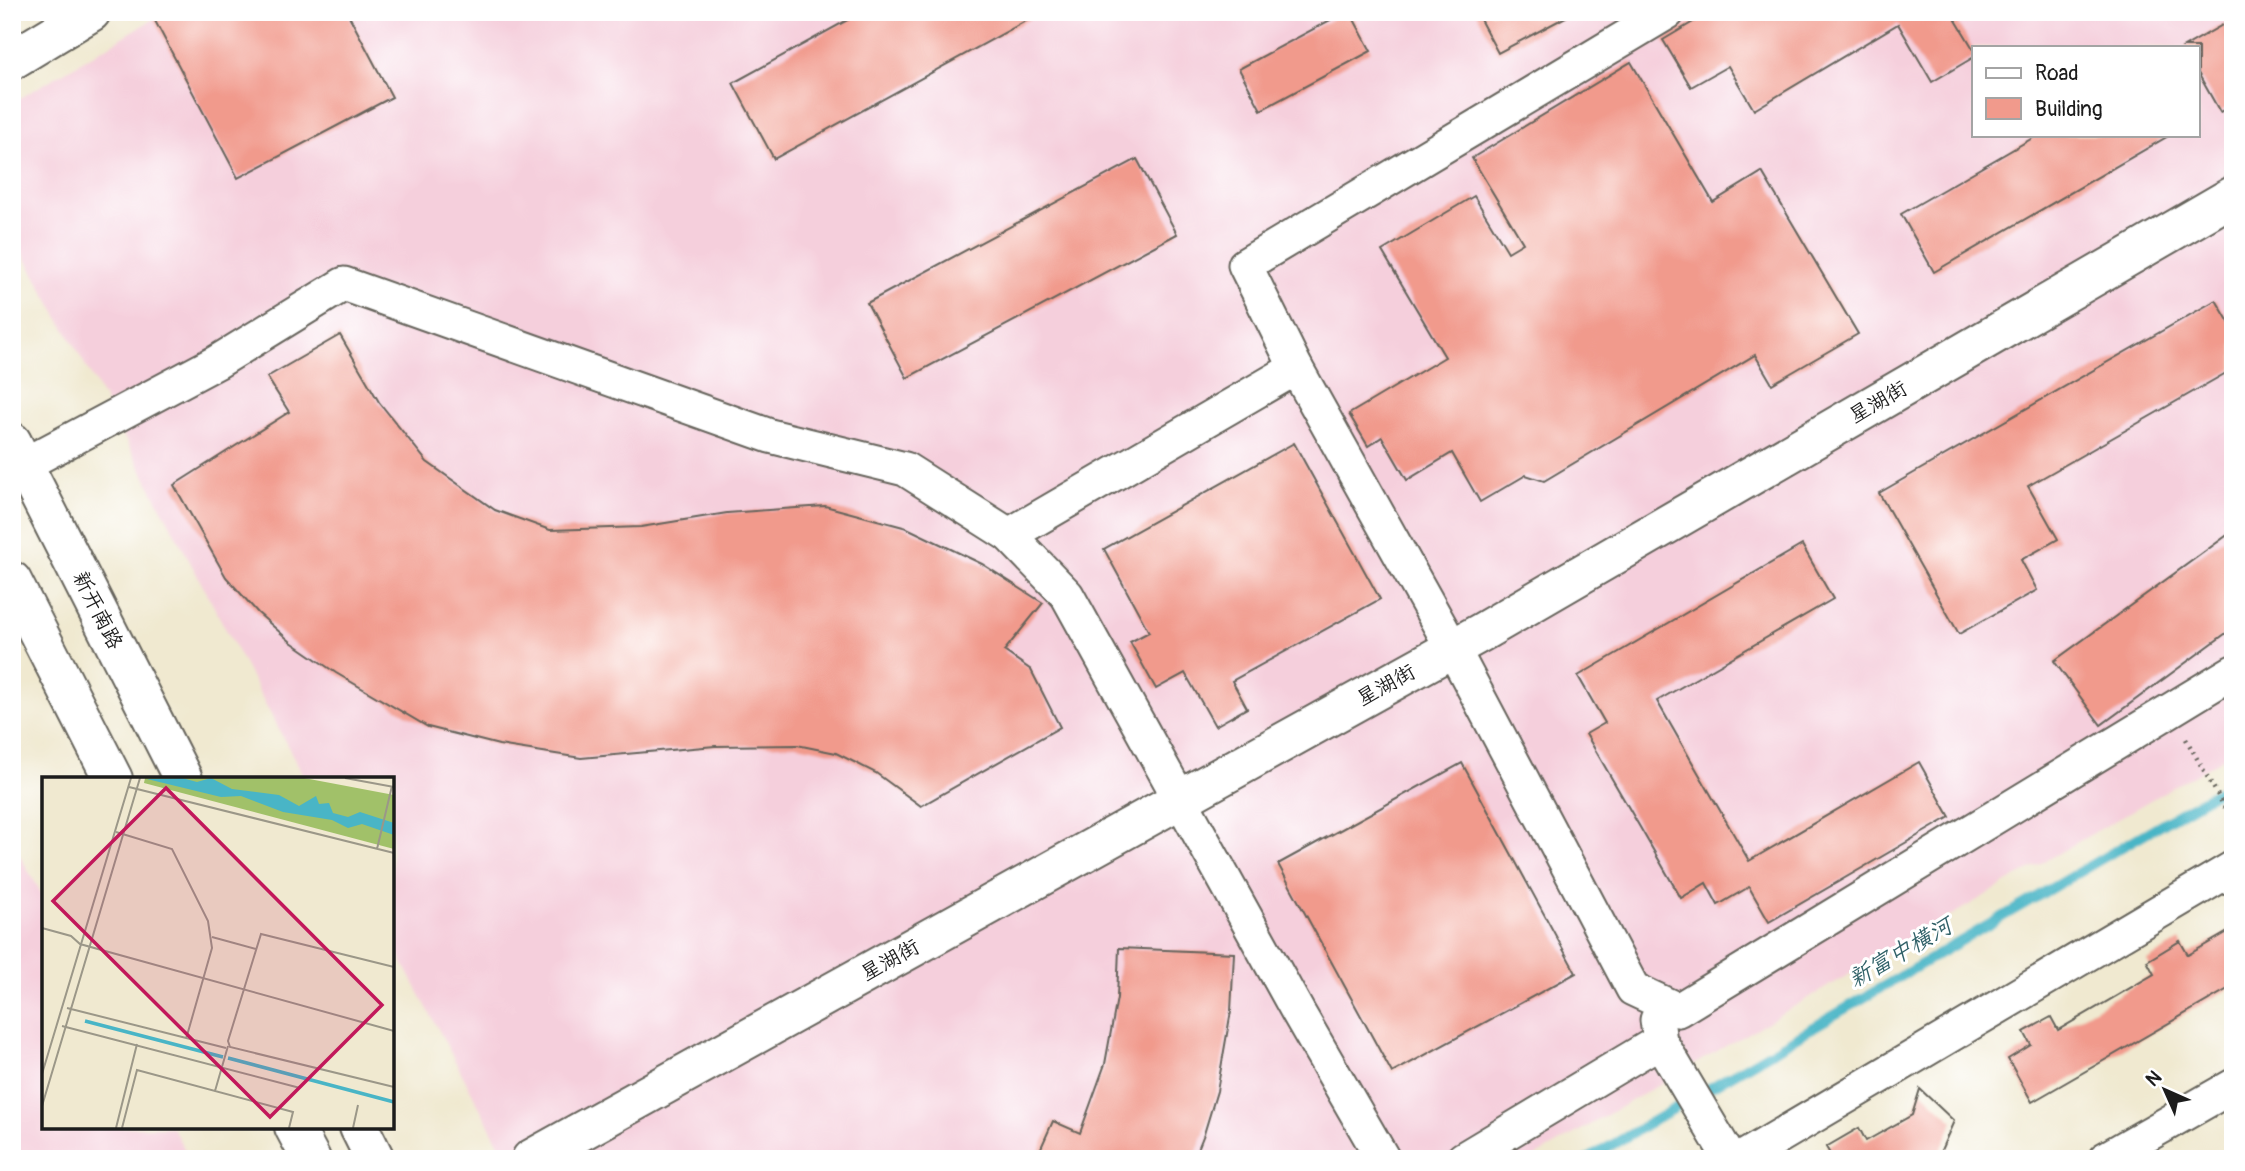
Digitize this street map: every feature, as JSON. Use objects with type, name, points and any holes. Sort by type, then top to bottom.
[{"type":"street","points":[[12,60],[91,12]]},
{"type":"street","points":[[1668,12],[1245,265],[1296,368],[1453,649],[1633,989],[1678,1010],[2233,672]]},
{"type":"street","name":"星湖街","points":[[531,1159],[1453,649],[2233,196]]},
{"type":"street","points":[[17,458],[217,362],[344,284],[770,436],[905,469],[1009,535],[1067,595],[1298,1012],[1383,1159]]},
{"type":"street","points":[[1009,535],[1296,368]]},
{"type":"street","name":"新开南路","points":[[17,458],[182,777]]},
{"type":"street","points":[[12,581],[112,777]]},
{"type":"street","points":[[1741,1159],[2233,868]]},
{"type":"street","points":[[1654,1000],[1666,1051],[1730,1159]]},
{"type":"street","points":[[1463,1159],[1666,1051]]},
{"type":"street","points":[[2105,1159],[2233,1086]]},
{"type":"street","points":[[295,1129],[311,1159]]},
{"type":"street","points":[[360,1129],[375,1159]]},
{"type":"path","points":[[2199,762],[2231,820]]},
{"type":"shaded area","points":[[165,12],[2233,12],[2233,752],[1531,1159],[507,1159],[394,946],[394,777],[304,777],[98,388],[12,234],[12,103]]},
{"type":"shaded area","points":[[12,842],[42,894],[42,1129],[173,1129],[190,1159],[12,1159]]},
{"type":"building","points":[[166,12],[347,12],[392,97],[238,178],[154,19]]},
{"type":"building","points":[[862,12],[1042,12],[774,159],[733,83]]},
{"type":"building","points":[[1345,12],[1350,12],[1371,51],[1261,110],[1239,69]]},
{"type":"building","points":[[1476,12],[1575,12],[1498,53]]},
{"type":"building","points":[[1710,12],[1951,12],[1972,47],[1972,58],[1932,82],[1898,24],[1754,110],[1728,66],[1691,87],[1663,40]]},
{"type":"building","points":[[2233,19],[2233,104],[2220,112],[2200,77],[2200,46],[2186,46]]},
{"type":"building","points":[[1631,62],[1713,202],[1762,172],[1858,334],[1772,384],[1755,355],[1544,481],[1526,475],[1480,502],[1452,453],[1407,480],[1382,437],[1368,446],[1349,414],[1445,357],[1382,251],[1474,196],[1508,252],[1523,243],[1472,158]]},
{"type":"building","points":[[2036,136],[2168,136],[1934,272],[1901,214]]},
{"type":"building","points":[[1137,159],[1177,234],[907,378],[867,303]]},
{"type":"building","points":[[2216,300],[2233,329],[2233,369],[2028,486],[2058,539],[2021,560],[2037,590],[1959,634],[1879,493]]},
{"type":"building","points":[[340,335],[379,402],[427,462],[495,510],[550,530],[641,527],[727,513],[825,506],[907,528],[982,564],[1043,603],[1004,651],[1031,670],[1060,727],[921,806],[876,773],[836,753],[797,745],[715,746],[581,758],[499,745],[428,727],[336,673],[291,642],[258,613],[226,577],[174,485],[289,412],[267,377]]},
{"type":"building","points":[[1294,443],[1380,599],[1232,681],[1247,708],[1215,726],[1185,673],[1156,689],[1130,642],[1149,632],[1104,549]]},
{"type":"building","points":[[2233,531],[2233,628],[2101,725],[2054,661]]},
{"type":"building","points":[[1802,545],[1833,599],[1657,701],[1749,861],[1919,762],[1950,817],[1769,922],[1749,887],[1718,905],[1706,883],[1681,898],[1586,734],[1605,723],[1578,676]]},
{"type":"building","points":[[1462,763],[1576,973],[1392,1073],[1278,864]]},
{"type":"building","points":[[2233,929],[2233,986],[2032,1102],[2008,1059],[2031,1045],[2024,1032],[2051,1017],[2058,1030],[2154,974],[2147,961],[2180,941],[2188,955]]},
{"type":"building","points":[[1119,948],[1234,953],[1231,1011],[1217,1091],[1204,1134],[1194,1159],[1036,1159],[1053,1121],[1080,1133],[1105,1064],[1117,998]]},
{"type":"building","points":[[1920,1089],[1954,1121],[1938,1157],[1833,1159],[1826,1147],[1859,1128],[1866,1141],[1912,1115]]},
{"type":"waterway","name":"新富中横河","points":[[1588,1159],[2233,782]]}]
